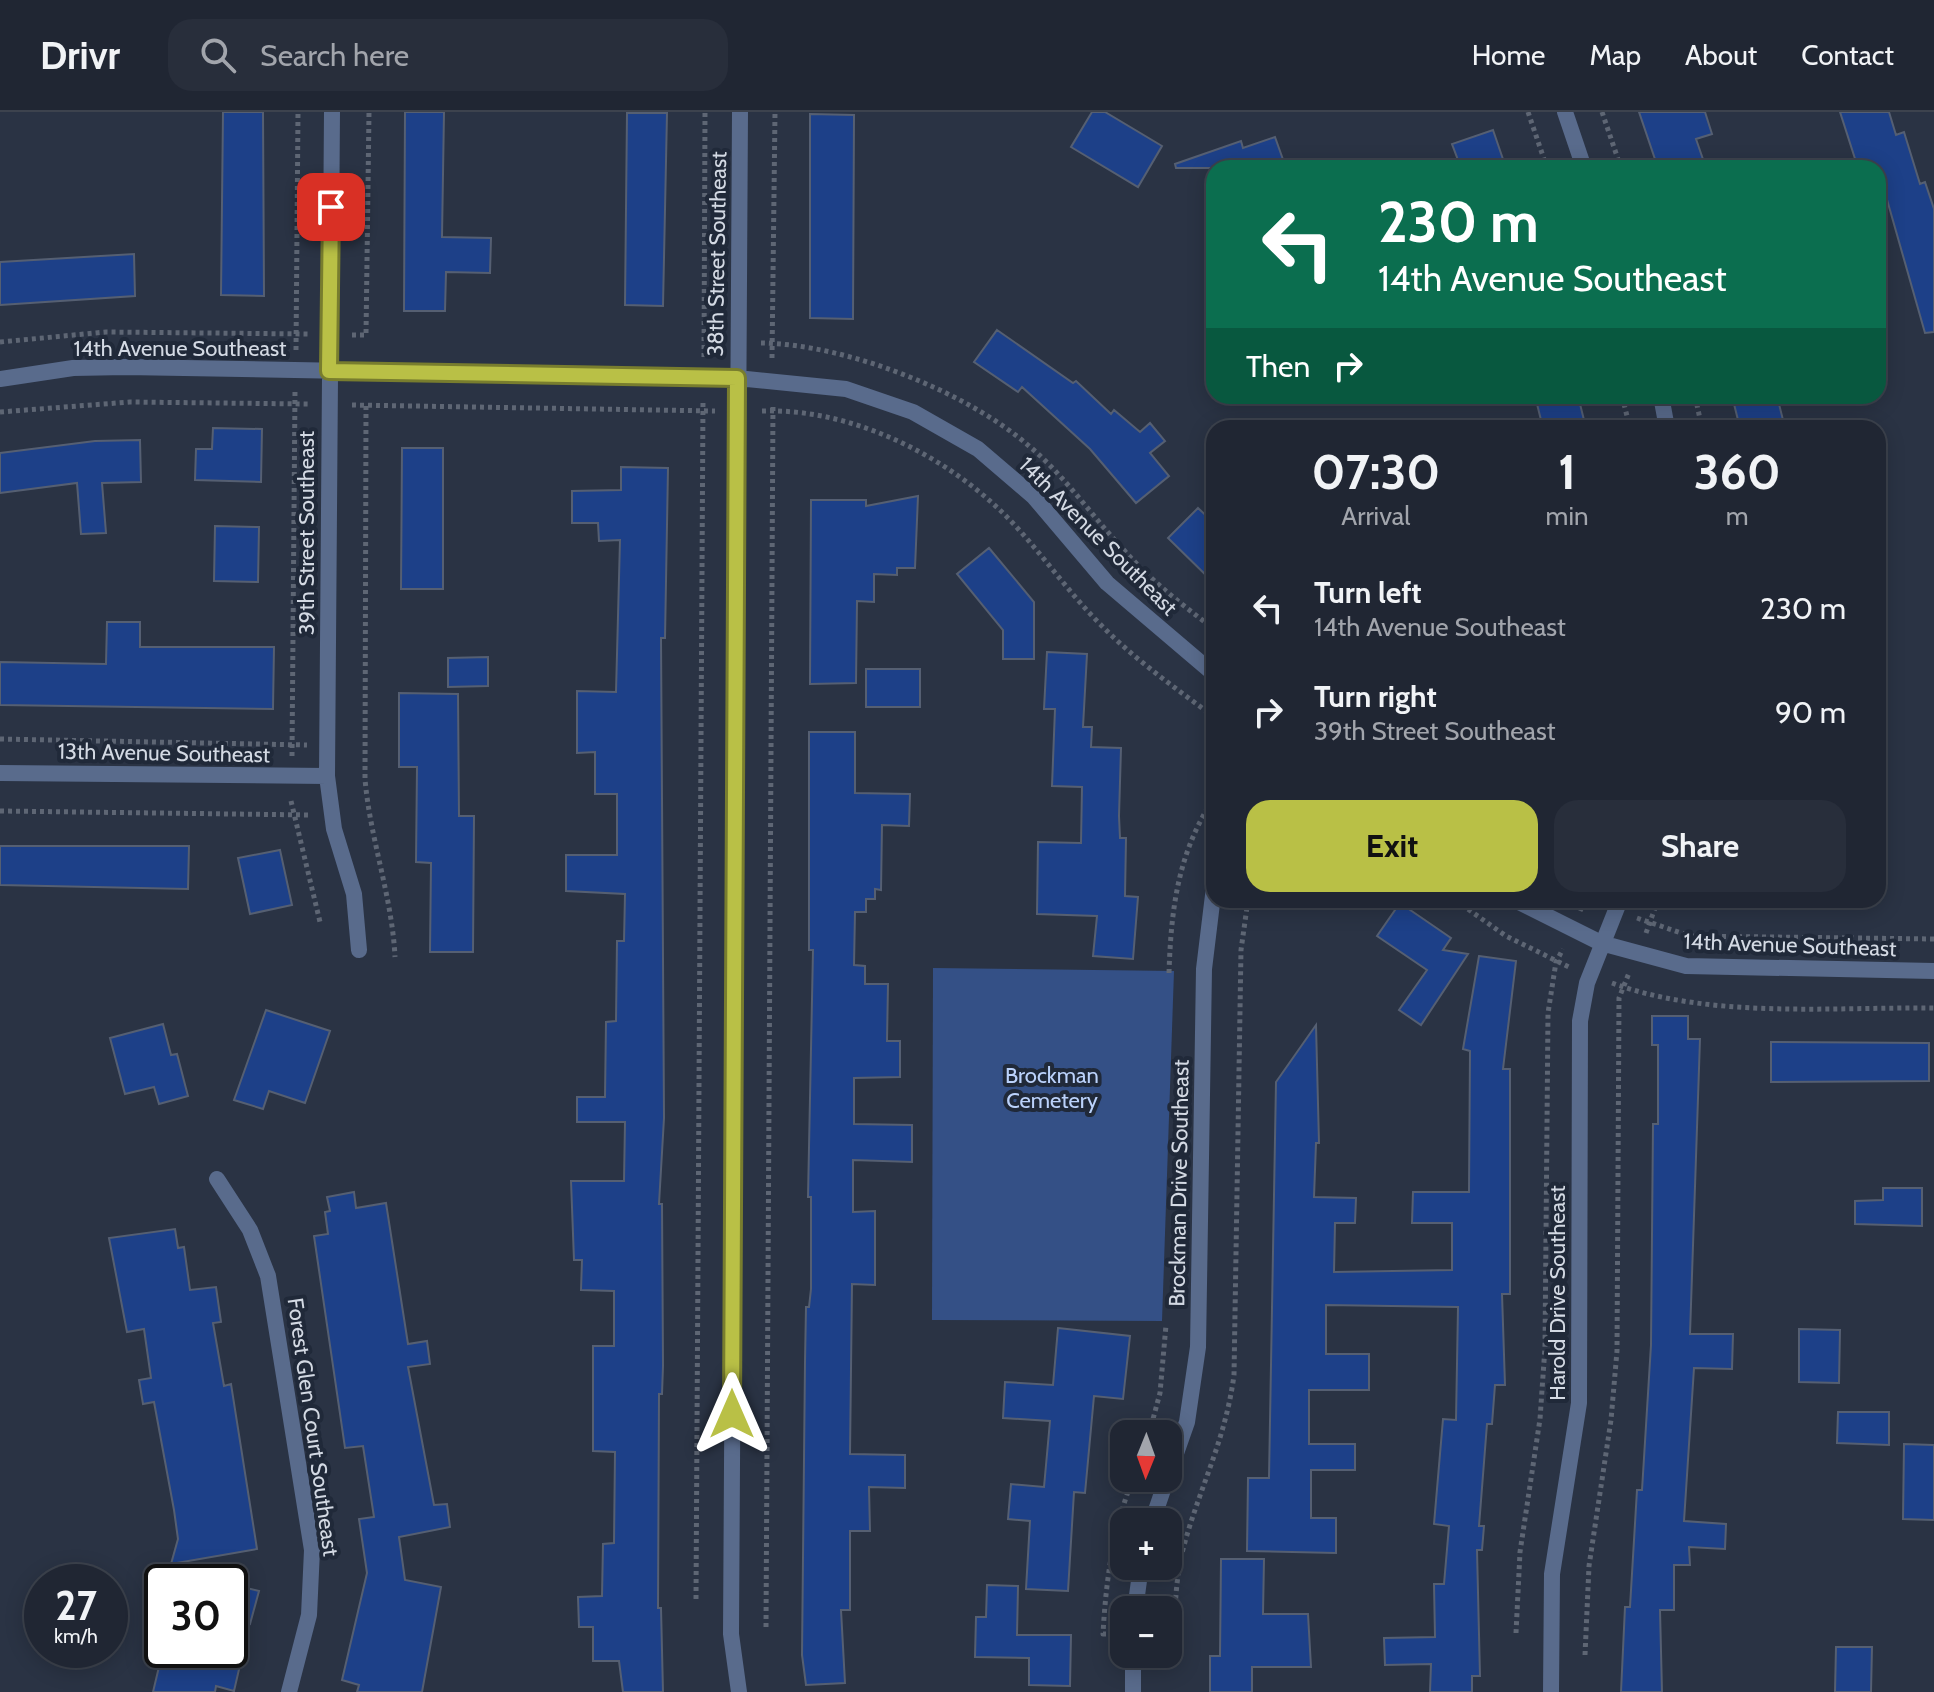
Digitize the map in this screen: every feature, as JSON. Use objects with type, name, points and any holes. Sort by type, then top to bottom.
[{"type":"street","name":"39th Street Southeast","points":[[332,112],[327,776],[334,829],[354,894],[359,950]]},
{"type":"street","name":"38th Street Southeast","points":[[739,1692],[731,1634],[740,112]]},
{"type":"street","points":[[1565,112],[1581,160]]},
{"type":"street","name":"14th Avenue Southeast","points":[[0,379],[86,368],[737,378],[846,389],[913,412],[978,449],[1034,497],[1107,583],[1206,667]]},
{"type":"street","name":"13th Avenue Southeast","points":[[0,773],[327,776]]},
{"type":"street","name":"Brockman Drive Southeast","points":[[1182,1436],[1198,1347],[1204,969],[1211,908]]},
{"type":"street","name":"14th Avenue Southeast","points":[[1531,908],[1601,943],[1686,966],[1934,971]]},
{"type":"street","name":"Harold Drive Southeast","points":[[1551,1692],[1552,1574],[1579,1403],[1580,1021],[1587,983],[1616,908]]},
{"type":"street","name":"Forest Glen Court Southeast","points":[[217,1179],[250,1230],[268,1276],[312,1550],[309,1615],[289,1692]]},
{"type":"street","points":[[1133,1668],[1133,1692]]},
{"type":"path","points":[[296,350],[298,112]]},
{"type":"path","points":[[351,335],[366,335],[369,112]]},
{"type":"path","points":[[704,358],[705,112]]},
{"type":"path","points":[[772,358],[775,112]]},
{"type":"path","points":[[1528,112],[1544,160]]},
{"type":"path","points":[[1602,112],[1618,160]]},
{"type":"path","points":[[0,342],[106,332],[310,334]]},
{"type":"path","points":[[703,343],[715,342]]},
{"type":"path","points":[[292,757],[295,390]]},
{"type":"path","points":[[696,1599],[703,399]]},
{"type":"path","points":[[0,412],[130,402],[309,404]]},
{"type":"path","points":[[766,1627],[773,402]]},
{"type":"path","points":[[351,405],[715,411]]},
{"type":"path","points":[[366,406],[365,779],[368,813],[393,916],[395,957]]},
{"type":"path","points":[[762,411],[815,413],[838,419],[898,443],[958,477],[1005,515],[1065,589],[1105,630],[1206,711]]},
{"type":"path","points":[[0,739],[292,742],[307,745]]},
{"type":"path","points":[[291,801],[320,922]]},
{"type":"path","points":[[0,811],[312,815]]},
{"type":"path","points":[[1169,973],[1178,875],[1206,812]]},
{"type":"path","points":[[1466,908],[1506,936],[1570,967]]},
{"type":"path","points":[[1646,934],[1655,908]]},
{"type":"path","points":[[1637,918],[1690,936],[1934,939]]},
{"type":"path","points":[[1516,1633],[1520,1552],[1540,1419],[1545,1347],[1548,1013],[1556,962],[1563,949]]},
{"type":"path","points":[[1585,1655],[1589,1566],[1615,1381],[1619,998],[1629,973]]},
{"type":"path","points":[[1612,983],[1656,997],[1706,1004],[1934,1008]]},
{"type":"path","points":[[1153,1420],[1160,1393],[1166,1325]]},
{"type":"path","points":[[1110,1634],[1103,1634],[1105,1600],[1113,1539],[1128,1492]]},
{"type":"green space","name":"Brockman Cemetery","points":[[933,968],[1174,971],[1162,1321],[932,1320]]},
{"type":"building","points":[[223,112],[263,112],[264,296],[221,295]]},
{"type":"building","points":[[405,112],[444,112],[442,237],[491,238],[490,273],[446,272],[445,311],[404,311]]},
{"type":"building","points":[[1092,112],[1105,112],[1162,146],[1138,187],[1071,147]]},
{"type":"building","points":[[1639,112],[1705,112],[1712,134],[1696,139],[1703,160],[1655,160]]},
{"type":"building","points":[[1840,112],[1889,112],[1896,135],[1904,132],[1920,184],[1925,182],[1934,209],[1934,332],[1925,333],[1886,196],[1886,160],[1855,160]]},
{"type":"building","points":[[627,113],[667,113],[663,306],[625,305]]},
{"type":"building","points":[[810,114],[854,115],[853,319],[810,318]]},
{"type":"building","points":[[1493,130],[1503,160],[1458,160],[1452,144]]},
{"type":"building","points":[[1275,137],[1283,160],[1206,160],[1206,168],[1176,168],[1175,164],[1241,141],[1243,148]]},
{"type":"building","points":[[134,254],[135,296],[0,305],[0,262]]},
{"type":"building","points":[[997,330],[1073,383],[1076,381],[1111,414],[1114,410],[1140,432],[1150,423],[1165,441],[1150,453],[1169,476],[1136,503],[1090,449],[1022,387],[1018,392],[974,362]]},
{"type":"building","points":[[1537,404],[1580,404],[1584,420],[1541,420]]},
{"type":"building","points":[[1734,404],[1779,404],[1783,420],[1738,420]]},
{"type":"building","points":[[213,428],[262,429],[261,482],[195,480],[196,449],[212,449]]},
{"type":"building","points":[[140,440],[141,482],[102,483],[106,533],[81,534],[77,483],[0,493],[0,453],[95,441]]},
{"type":"building","points":[[402,448],[443,448],[443,589],[401,589]]},
{"type":"building","points":[[621,467],[668,468],[665,638],[661,638],[664,1118],[659,1204],[662,1204],[663,1366],[662,1394],[659,1394],[658,1608],[661,1608],[663,1692],[623,1692],[619,1661],[593,1661],[593,1627],[579,1627],[578,1597],[602,1596],[603,1544],[614,1543],[615,1452],[593,1451],[593,1346],[614,1346],[614,1291],[581,1290],[582,1260],[574,1260],[571,1181],[624,1181],[625,1122],[577,1122],[577,1097],[605,1097],[606,1022],[616,1021],[617,941],[624,941],[625,894],[566,891],[566,855],[617,855],[617,794],[595,794],[595,752],[577,753],[577,691],[616,692],[620,540],[599,541],[598,523],[572,523],[572,491],[621,490]]},
{"type":"building","points":[[918,496],[915,568],[897,568],[897,575],[874,574],[874,602],[857,601],[856,683],[810,684],[811,500],[866,500],[866,506]]},
{"type":"building","points":[[1198,508],[1206,516],[1206,575],[1168,538]]},
{"type":"building","points":[[215,526],[259,527],[258,582],[214,581]]},
{"type":"building","points":[[989,548],[1034,602],[1034,659],[1003,659],[1003,630],[957,574]]},
{"type":"building","points":[[107,622],[140,622],[140,647],[274,647],[273,709],[0,705],[0,662],[106,664]]},
{"type":"building","points":[[1047,652],[1087,654],[1083,727],[1092,727],[1091,747],[1121,748],[1119,816],[1120,838],[1126,838],[1125,896],[1138,897],[1133,959],[1093,956],[1097,916],[1037,914],[1038,842],[1081,843],[1082,787],[1052,786],[1055,709],[1044,709]]},
{"type":"building","points":[[488,657],[488,686],[448,687],[448,658]]},
{"type":"building","points":[[866,669],[920,669],[920,707],[866,707]]},
{"type":"building","points":[[399,693],[458,694],[459,816],[474,816],[473,952],[430,952],[431,863],[416,862],[417,767],[399,767]]},
{"type":"building","points":[[809,732],[855,732],[855,793],[910,794],[909,826],[882,825],[881,890],[875,889],[875,899],[866,899],[866,912],[855,912],[854,965],[865,966],[865,984],[888,984],[887,1041],[900,1041],[900,1077],[854,1078],[854,1124],[912,1125],[912,1162],[853,1160],[853,1212],[875,1211],[875,1285],[852,1284],[850,1454],[905,1455],[905,1488],[869,1487],[870,1531],[850,1531],[850,1610],[841,1610],[845,1683],[806,1685],[802,1655],[806,1307],[809,1307],[811,1289],[811,1197],[808,1197],[813,950],[809,950]]},
{"type":"building","points":[[0,846],[189,846],[188,889],[0,885]]},
{"type":"building","points":[[280,850],[292,905],[250,914],[238,858]]},
{"type":"building","points":[[1397,908],[1407,908],[1451,938],[1443,950],[1468,954],[1421,1025],[1399,1010],[1427,970],[1377,936]]},
{"type":"building","points":[[1479,956],[1516,961],[1503,1069],[1510,1069],[1510,1294],[1502,1294],[1505,1385],[1495,1385],[1492,1424],[1487,1424],[1479,1526],[1484,1526],[1482,1550],[1477,1550],[1480,1676],[1472,1676],[1472,1692],[1430,1692],[1431,1664],[1385,1665],[1384,1638],[1435,1637],[1434,1584],[1444,1584],[1449,1526],[1434,1524],[1443,1419],[1456,1420],[1458,1307],[1326,1305],[1326,1354],[1369,1354],[1369,1390],[1309,1390],[1309,1444],[1355,1444],[1355,1470],[1311,1470],[1311,1518],[1336,1518],[1336,1553],[1247,1551],[1248,1478],[1269,1478],[1276,1082],[1316,1025],[1319,1143],[1316,1143],[1314,1197],[1356,1198],[1355,1223],[1335,1223],[1334,1272],[1452,1270],[1452,1223],[1412,1223],[1413,1192],[1469,1192],[1470,1051],[1463,1049]]},
{"type":"building","points":[[266,1010],[330,1031],[305,1103],[269,1091],[263,1109],[234,1100]]},
{"type":"building","points":[[1652,1016],[1688,1016],[1688,1039],[1700,1039],[1690,1334],[1733,1334],[1732,1369],[1694,1368],[1684,1521],[1726,1524],[1725,1549],[1689,1547],[1690,1565],[1674,1565],[1674,1610],[1660,1610],[1662,1692],[1621,1692],[1625,1607],[1630,1607],[1637,1490],[1642,1490],[1651,1345],[1653,1124],[1658,1124],[1658,1045],[1652,1045]]},
{"type":"building","points":[[163,1024],[171,1055],[177,1054],[188,1096],[159,1104],[154,1087],[125,1094],[110,1038]]},
{"type":"building","points":[[1771,1042],[1929,1043],[1929,1081],[1771,1082]]},
{"type":"building","points":[[1883,1188],[1922,1188],[1922,1226],[1855,1224],[1855,1201],[1883,1200]]},
{"type":"building","points":[[354,1192],[356,1208],[386,1203],[408,1344],[427,1341],[430,1364],[408,1367],[434,1505],[447,1504],[450,1527],[399,1537],[405,1580],[441,1587],[422,1692],[357,1692],[359,1685],[342,1680],[367,1573],[359,1519],[374,1517],[363,1446],[345,1448],[314,1236],[328,1234],[325,1212],[330,1211],[327,1197]]},
{"type":"building","points":[[175,1229],[178,1248],[184,1247],[190,1290],[216,1287],[221,1322],[213,1323],[224,1386],[231,1384],[257,1549],[171,1564],[178,1539],[174,1510],[154,1402],[143,1404],[139,1380],[151,1378],[144,1329],[127,1332],[109,1238]]},
{"type":"building","points":[[1058,1328],[1130,1336],[1123,1399],[1094,1396],[1085,1493],[1074,1492],[1068,1591],[1026,1589],[1030,1521],[1008,1519],[1011,1484],[1044,1487],[1050,1421],[1003,1418],[1005,1382],[1053,1385]]},
{"type":"building","points":[[1799,1329],[1840,1330],[1839,1383],[1799,1382]]},
{"type":"building","points":[[1838,1412],[1889,1412],[1889,1445],[1837,1443]]},
{"type":"building","points":[[1904,1444],[1934,1445],[1934,1520],[1903,1519]]},
{"type":"building","points":[[1221,1559],[1264,1559],[1263,1614],[1308,1614],[1311,1667],[1252,1667],[1252,1692],[1210,1692],[1210,1656],[1220,1656]]},
{"type":"building","points":[[987,1585],[1018,1586],[1017,1635],[1071,1635],[1070,1686],[1029,1685],[1029,1658],[975,1657],[976,1617],[986,1617]]},
{"type":"building","points":[[248,1588],[259,1591],[248,1624]]},
{"type":"building","points":[[1836,1647],[1872,1647],[1871,1692],[1835,1692]]},
{"type":"building","points":[[159,1668],[239,1668],[234,1691],[216,1686],[215,1692],[153,1692]]},
{"type":"route","points":[[331,207],[329,371],[737,378],[732,1414]]}]
